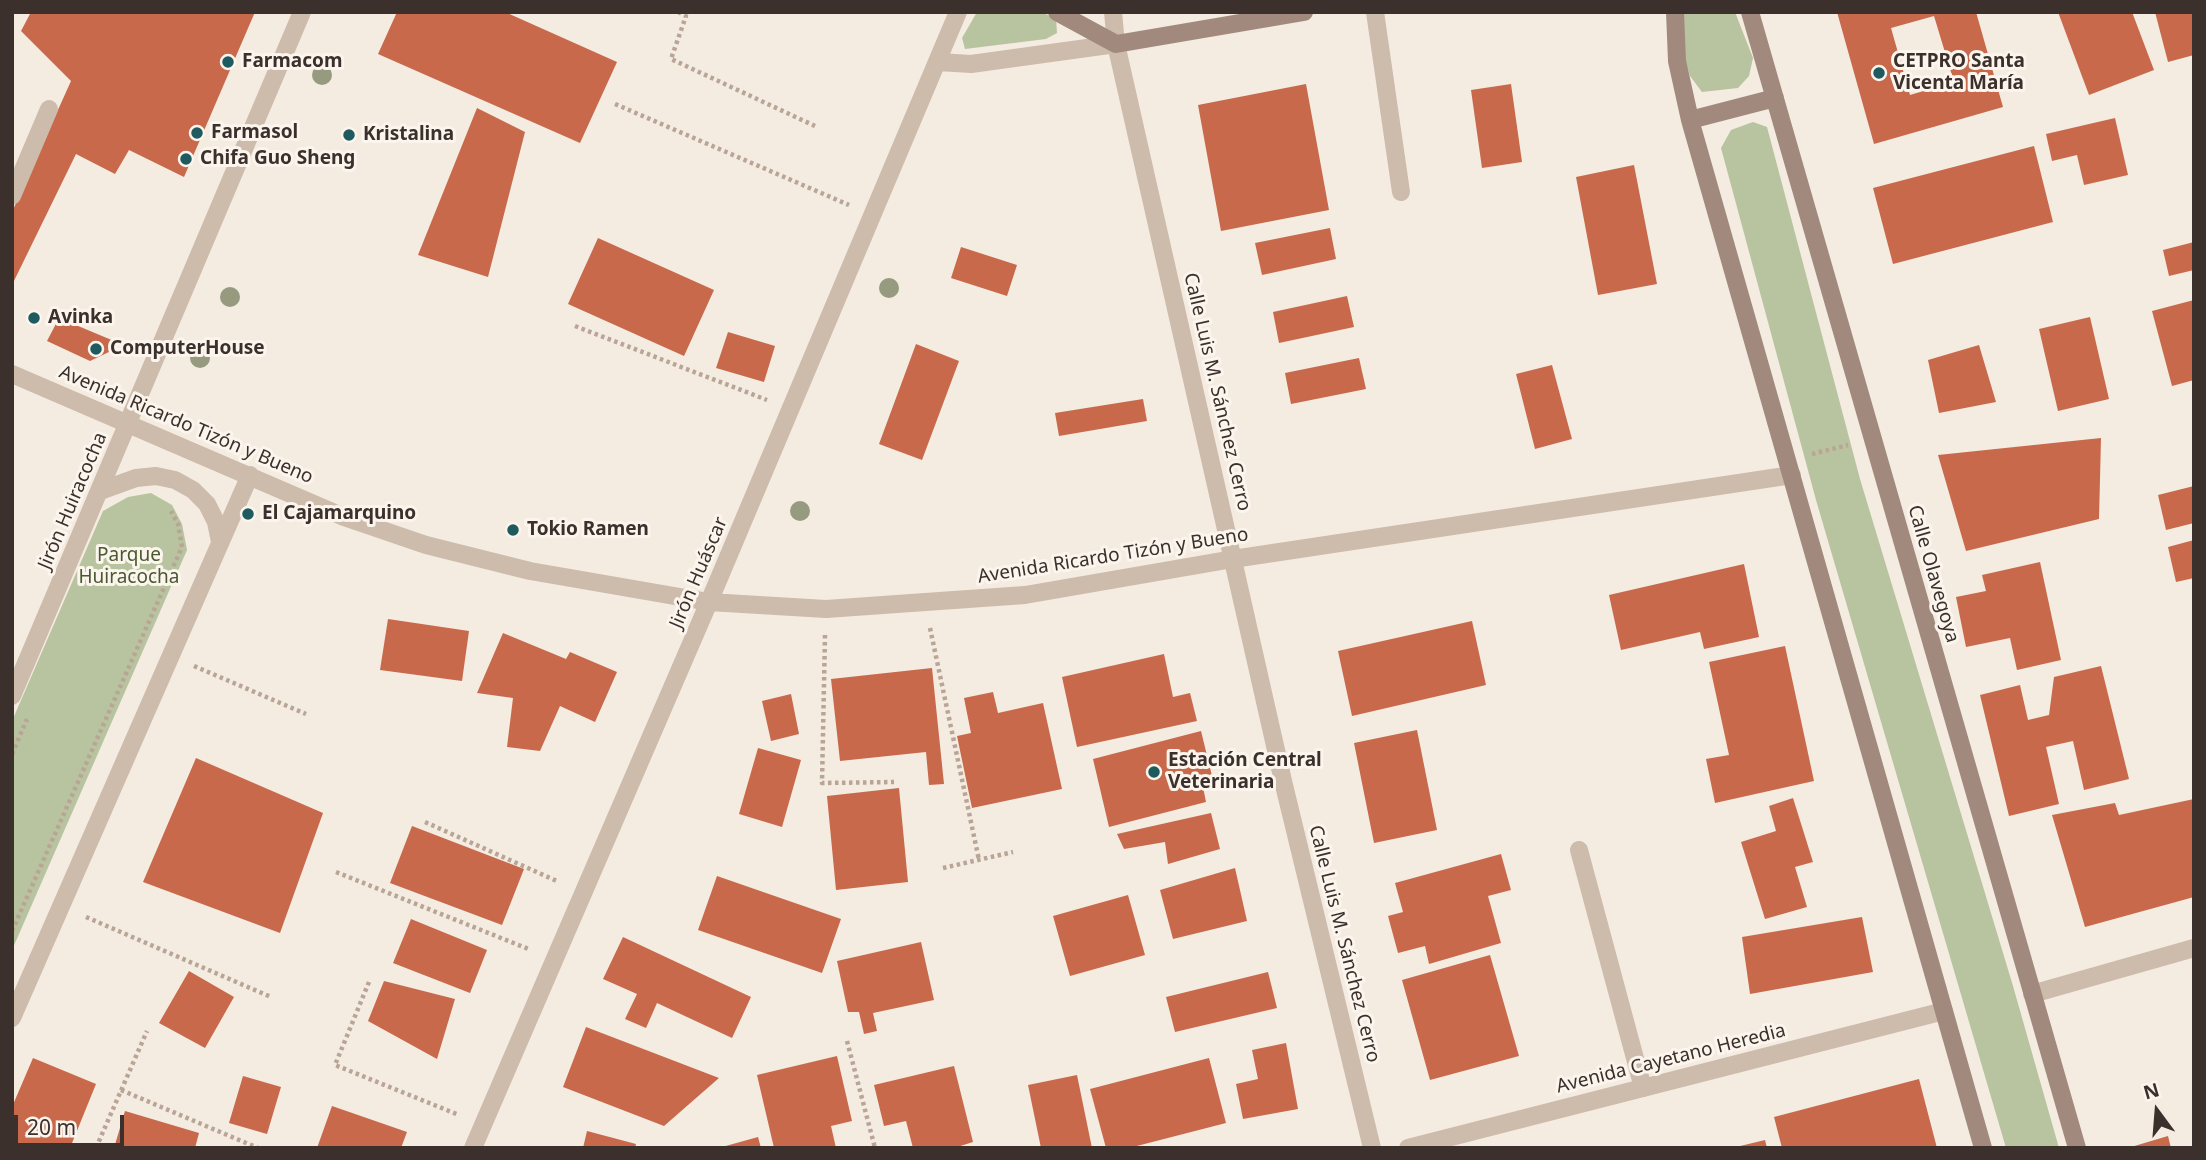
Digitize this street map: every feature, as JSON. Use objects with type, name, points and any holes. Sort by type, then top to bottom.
[{"type":"street","name":"Jirón Huiracocha","points":[[12,696],[302,12]]},
{"type":"street","name":"Jirón Huáscar","points":[[473,1148],[709,603],[958,12]]},
{"type":"street","points":[[1057,12],[1116,44]]},
{"type":"street","name":"Calle Luis M. Sánchez Cerro","points":[[1113,12],[1116,44],[1283,780],[1372,1148]]},
{"type":"street","points":[[938,62],[971,64],[1116,44],[1304,12]]},
{"type":"street","points":[[1375,12],[1401,192]]},
{"type":"street","points":[[1675,12],[1677,61],[1690,120],[1983,1148]]},
{"type":"street","name":"Calle Olavegoya","points":[[1750,12],[2077,1148]]},
{"type":"street","points":[[1690,120],[1775,98]]},
{"type":"street","points":[[12,196],[49,109]]},
{"type":"street","name":"Avenida Ricardo Tizón y Bueno","points":[[12,374],[344,517],[426,545],[530,571],[709,603],[826,609],[1025,595],[1790,468]]},
{"type":"street","points":[[12,1018],[64,907],[250,475]]},
{"type":"street","points":[[100,491],[136,478],[156,476],[175,480],[193,490],[207,504],[216,522],[220,542]]},
{"type":"street","points":[[1579,850],[1643,1088]]},
{"type":"street","points":[[2032,994],[2194,948]]},
{"type":"street","name":"Avenida Cayetano Heredia","points":[[1408,1148],[1944,1011]]},
{"type":"path","points":[[678,12],[686,16],[671,59],[815,126]]},
{"type":"path","points":[[615,104],[873,215]]},
{"type":"path","points":[[575,326],[791,409]]},
{"type":"path","points":[[1790,468],[1872,438]]},
{"type":"path","points":[[12,931],[182,547],[178,524],[170,509]]},
{"type":"path","points":[[924,603],[979,860]]},
{"type":"path","points":[[826,609],[822,783],[894,782]]},
{"type":"path","points":[[172,657],[306,714]]},
{"type":"path","points":[[12,754],[28,717]]},
{"type":"path","points":[[425,822],[582,893]]},
{"type":"path","points":[[943,868],[1013,852]]},
{"type":"path","points":[[337,872],[553,959]]},
{"type":"path","points":[[64,907],[271,997]]},
{"type":"path","points":[[369,982],[335,1065],[482,1124]]},
{"type":"path","points":[[96,1148],[147,1031]]},
{"type":"path","points":[[848,1041],[875,1148]]},
{"type":"path","points":[[121,1090],[258,1148]]},
{"type":"green space","points":[[977,12],[1040,12],[1056,18],[1057,33],[1046,39],[965,49],[962,38]]},
{"type":"green space","points":[[1681,12],[1735,12],[1753,58],[1749,76],[1738,88],[1702,92],[1690,76],[1680,43]]},
{"type":"green space","points":[[1753,122],[1767,127],[1860,479],[2059,1148],[2006,1148],[1816,500],[1721,148],[1731,130]]},
{"type":"green space","name":"Parque Huiracocha","points":[[151,493],[172,505],[182,524],[187,550],[12,950],[12,721],[103,511],[128,497]]},
{"type":"building","points":[[31,12],[255,12],[184,177],[129,150],[115,174],[76,154],[12,285],[12,212],[71,81],[21,31]]},
{"type":"building","points":[[397,12],[505,12],[617,62],[580,143],[378,54]]},
{"type":"building","name":"CETPRO Santa Vicenta María","points":[[1837,12],[1976,12],[2003,107],[1874,144]],"holes":[[[1934,16],[1954,82],[1910,95],[1891,28]]]},
{"type":"building","points":[[2058,12],[2132,12],[2154,70],[2089,95]]},
{"type":"building","points":[[2155,12],[2194,12],[2194,55],[2168,62]]},
{"type":"building","points":[[1306,84],[1329,210],[1221,231],[1198,105]]},
{"type":"building","points":[[1511,84],[1522,162],[1482,168],[1471,90]]},
{"type":"building","points":[[477,108],[525,132],[488,277],[418,255]]},
{"type":"building","points":[[2115,118],[2128,175],[2084,185],[2077,155],[2052,161],[2046,134]]},
{"type":"building","points":[[2034,146],[2053,222],[1893,264],[1873,188]]},
{"type":"building","points":[[1634,165],[1657,284],[1598,295],[1576,177]]},
{"type":"building","points":[[1330,228],[1336,259],[1262,275],[1255,243]]},
{"type":"building","points":[[598,238],[714,290],[684,356],[568,304]]},
{"type":"building","points":[[2194,242],[2194,270],[2169,276],[2163,250]]},
{"type":"building","points":[[961,247],[1017,265],[1007,296],[951,278]]},
{"type":"building","points":[[1347,296],[1354,327],[1279,343],[1273,312]]},
{"type":"building","points":[[2194,300],[2194,380],[2172,386],[2152,311]]},
{"type":"building","points":[[2090,317],[2109,399],[2058,411],[2039,329]]},
{"type":"building","points":[[59,318],[114,341],[111,351],[90,361],[47,341]]},
{"type":"building","points":[[728,332],[775,346],[764,382],[716,368]]},
{"type":"building","points":[[916,344],[959,361],[922,460],[879,444]]},
{"type":"building","points":[[1979,345],[1996,402],[1939,413],[1928,360]]},
{"type":"building","points":[[1359,358],[1366,389],[1291,404],[1285,373]]},
{"type":"building","points":[[1552,365],[1572,439],[1535,449],[1516,374]]},
{"type":"building","points":[[1143,399],[1147,421],[1059,436],[1055,413]]},
{"type":"building","points":[[2101,438],[2099,519],[1966,551],[1938,455]]},
{"type":"building","points":[[2194,486],[2194,523],[2166,530],[2158,495]]},
{"type":"building","points":[[2194,540],[2194,578],[2176,582],[2168,547]]},
{"type":"building","points":[[2040,562],[2061,660],[2017,670],[2010,638],[1966,647],[1956,597],[1986,591],[1982,575]]},
{"type":"building","points":[[1744,564],[1759,637],[1704,649],[1700,632],[1621,650],[1609,595]]},
{"type":"building","points":[[388,619],[469,631],[462,681],[380,670]]},
{"type":"building","points":[[1472,621],[1486,685],[1352,716],[1338,651]]},
{"type":"building","points":[[503,633],[566,659],[570,652],[617,672],[595,722],[560,706],[540,751],[507,747],[513,698],[477,693]]},
{"type":"building","points":[[1785,646],[1814,781],[1715,803],[1706,759],[1729,755],[1709,662]]},
{"type":"building","points":[[1164,654],[1173,697],[1190,693],[1197,721],[1077,747],[1062,677]]},
{"type":"building","points":[[2101,666],[2129,779],[2084,790],[2073,741],[2046,747],[2059,804],[2009,816],[1980,695],[2020,685],[2028,720],[2049,715],[2054,677]]},
{"type":"building","points":[[932,668],[944,784],[929,785],[926,752],[840,761],[831,679]]},
{"type":"building","points":[[993,692],[998,713],[1043,703],[1062,789],[972,808],[957,736],[971,733],[964,698]]},
{"type":"building","points":[[791,694],[799,734],[771,741],[762,701]]},
{"type":"building","points":[[1417,730],[1437,830],[1374,843],[1354,743]]},
{"type":"building","name":"Estación Central Veterinaria","points":[[1201,731],[1214,784],[1203,787],[1206,802],[1109,827],[1093,759]]},
{"type":"building","points":[[758,748],[801,760],[782,827],[739,814]]},
{"type":"building","points":[[196,758],[323,813],[280,933],[143,882]]},
{"type":"building","points":[[899,788],[908,882],[836,890],[827,796]]},
{"type":"building","points":[[1793,798],[1813,862],[1795,867],[1807,907],[1765,919],[1741,842],[1776,831],[1769,806]]},
{"type":"building","points":[[2194,799],[2194,897],[2085,927],[2052,815],[2115,803],[2119,815]]},
{"type":"building","points":[[1211,813],[1220,849],[1168,864],[1165,842],[1124,849],[1117,834]]},
{"type":"building","points":[[412,826],[524,869],[502,925],[390,883]]},
{"type":"building","points":[[1501,854],[1511,890],[1488,896],[1501,943],[1429,964],[1425,946],[1398,953],[1388,916],[1403,912],[1395,883]]},
{"type":"building","points":[[1235,868],[1247,921],[1173,939],[1160,890]]},
{"type":"building","points":[[717,876],[841,919],[822,973],[698,930]]},
{"type":"building","points":[[1128,895],[1145,955],[1070,976],[1053,916]]},
{"type":"building","points":[[1862,917],[1873,972],[1750,994],[1742,937]]},
{"type":"building","points":[[411,919],[487,950],[470,993],[393,963]]},
{"type":"building","points":[[623,937],[751,997],[732,1038],[657,1003],[646,1028],[625,1019],[637,994],[603,979]]},
{"type":"building","points":[[921,942],[934,1000],[873,1013],[877,1031],[864,1034],[859,1012],[848,1012],[837,961]]},
{"type":"building","points":[[1490,955],[1519,1056],[1430,1080],[1402,980]]},
{"type":"building","points":[[189,971],[234,997],[205,1048],[159,1023]]},
{"type":"building","points":[[1268,972],[1277,1008],[1175,1032],[1166,997]]},
{"type":"building","points":[[384,981],[455,999],[437,1059],[368,1021]]},
{"type":"building","points":[[586,1027],[719,1078],[664,1126],[563,1087]]},
{"type":"building","points":[[1286,1043],[1298,1109],[1243,1119],[1236,1084],[1258,1079],[1252,1050]]},
{"type":"building","points":[[837,1056],[852,1121],[831,1126],[836,1148],[774,1148],[757,1075]]},
{"type":"building","points":[[33,1058],[96,1084],[70,1148],[12,1148],[12,1107]]},
{"type":"building","points":[[1209,1058],[1226,1123],[1129,1148],[1106,1148],[1090,1089]]},
{"type":"building","points":[[954,1066],[973,1142],[954,1148],[913,1148],[906,1121],[884,1126],[874,1085]]},
{"type":"building","points":[[1077,1075],[1092,1148],[1041,1148],[1028,1085]]},
{"type":"building","points":[[243,1076],[281,1087],[267,1134],[229,1123]]},
{"type":"building","points":[[1919,1079],[1937,1148],[1782,1148],[1774,1117]]},
{"type":"building","points":[[332,1106],[407,1132],[401,1148],[317,1148]]},
{"type":"building","points":[[125,1111],[199,1133],[195,1148],[114,1148]]},
{"type":"building","points":[[587,1131],[636,1144],[635,1148],[583,1148]]},
{"type":"building","points":[[2168,1136],[2171,1148],[2131,1148],[2131,1147]]},
{"type":"building","points":[[758,1137],[761,1148],[722,1148],[722,1147]]},
{"type":"building","points":[[1765,1140],[1767,1148],[1736,1148],[1736,1147]]},
{"type":"place","name":"Farmacom","points":[[228,62]]},
{"type":"place","name":"CETPRO Santa Vicenta María","points":[[1879,73]]},
{"type":"place","name":"Farmasol","points":[[197,133]]},
{"type":"place","name":"Kristalina","points":[[349,135]]},
{"type":"place","name":"Chifa Guo Sheng","points":[[186,159]]},
{"type":"place","name":"Avinka","points":[[34,318]]},
{"type":"place","name":"ComputerHouse","points":[[96,349]]},
{"type":"place","name":"El Cajamarquino","points":[[248,514]]},
{"type":"place","name":"Tokio Ramen","points":[[513,530]]},
{"type":"place","name":"Estación Central Veterinaria","points":[[1154,772]]}]
